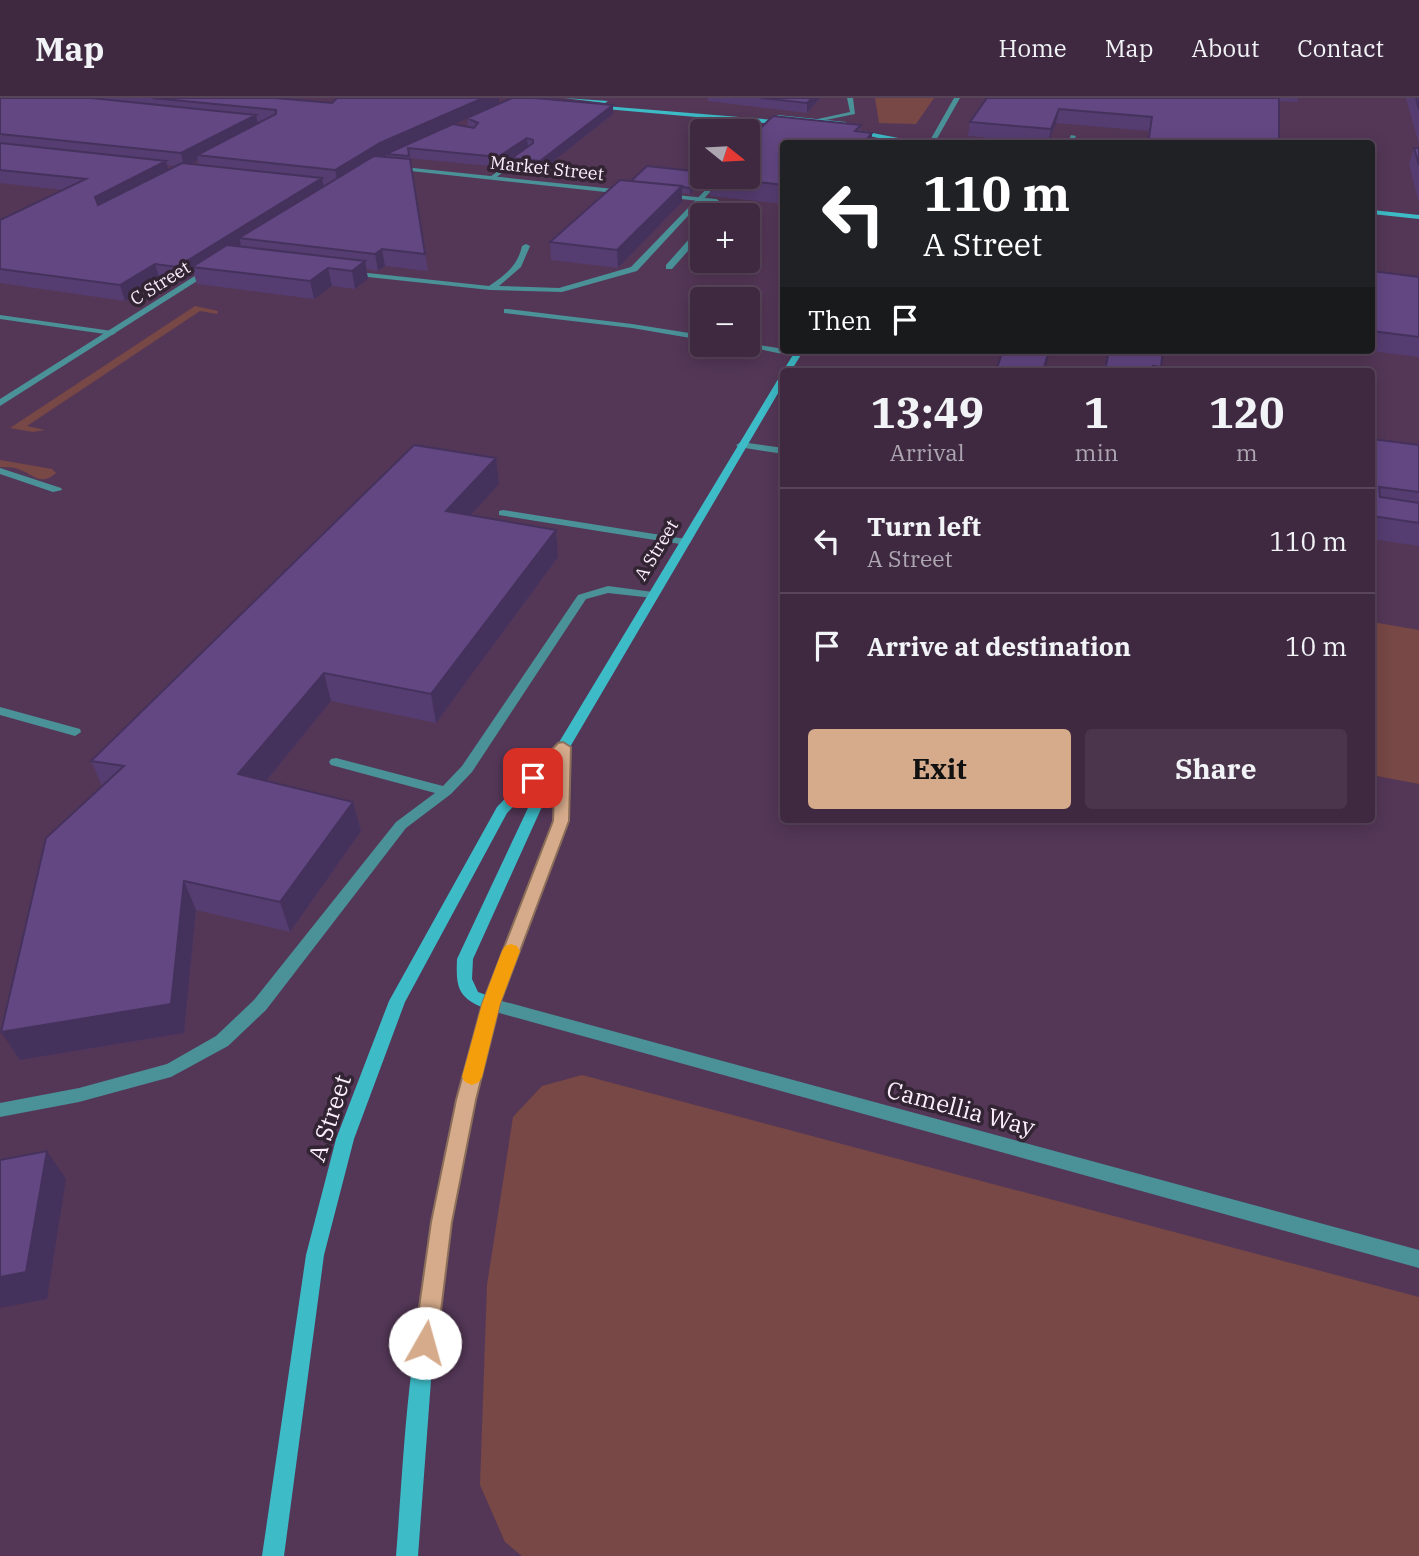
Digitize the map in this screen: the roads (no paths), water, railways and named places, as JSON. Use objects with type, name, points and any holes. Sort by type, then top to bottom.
[{"type":"main road","points":[[564,100],[816,120],[916,136],[922,140]]},
{"type":"main road","points":[[564,100],[633,112],[834,128],[898,140]]},
{"type":"main road","points":[[1375,212],[1419,217]]},
{"type":"main road","name":"A Street","points":[[491,1004],[472,996],[464,979],[465,959],[563,747],[780,382]]},
{"type":"main road","name":"A Street","points":[[407,1556],[422,1367],[442,1222],[466,1100],[491,1004],[561,821],[563,747]]},
{"type":"main road","name":"A Street","points":[[273,1556],[314,1255],[345,1139],[397,1001],[502,810],[563,747]]},
{"type":"street","points":[[816,120],[853,113],[850,98]]},
{"type":"street","points":[[931,140],[957,98]]},
{"type":"street","points":[[762,134],[774,122]]},
{"type":"street","points":[[1070,140],[1073,136]]},
{"type":"street","points":[[492,178],[529,151]]},
{"type":"street","name":"Market Street","points":[[385,168],[632,193]]},
{"type":"street","points":[[340,272],[490,288],[559,290],[634,269],[711,189]]},
{"type":"street","points":[[660,196],[716,203]]},
{"type":"street","points":[[669,267],[690,243]]},
{"type":"street","points":[[490,288],[505,280],[525,255],[526,246]]},
{"type":"street","name":"C Street","points":[[0,403],[220,264]]},
{"type":"street","points":[[507,311],[690,336]]},
{"type":"street","points":[[0,317],[112,332]]},
{"type":"street","points":[[760,347],[780,350]]},
{"type":"street","points":[[741,445],[780,450]]},
{"type":"street","points":[[0,471],[57,490]]},
{"type":"street","points":[[503,513],[685,542]]},
{"type":"street","points":[[0,1110],[79,1095],[171,1070],[222,1041],[260,1005],[401,825],[446,791],[467,768],[582,597],[595,589],[653,595]]},
{"type":"street","points":[[0,711],[75,732]]},
{"type":"street","points":[[336,762],[446,791]]},
{"type":"street","name":"Camellia Way","points":[[491,1004],[1419,1259]]}]
